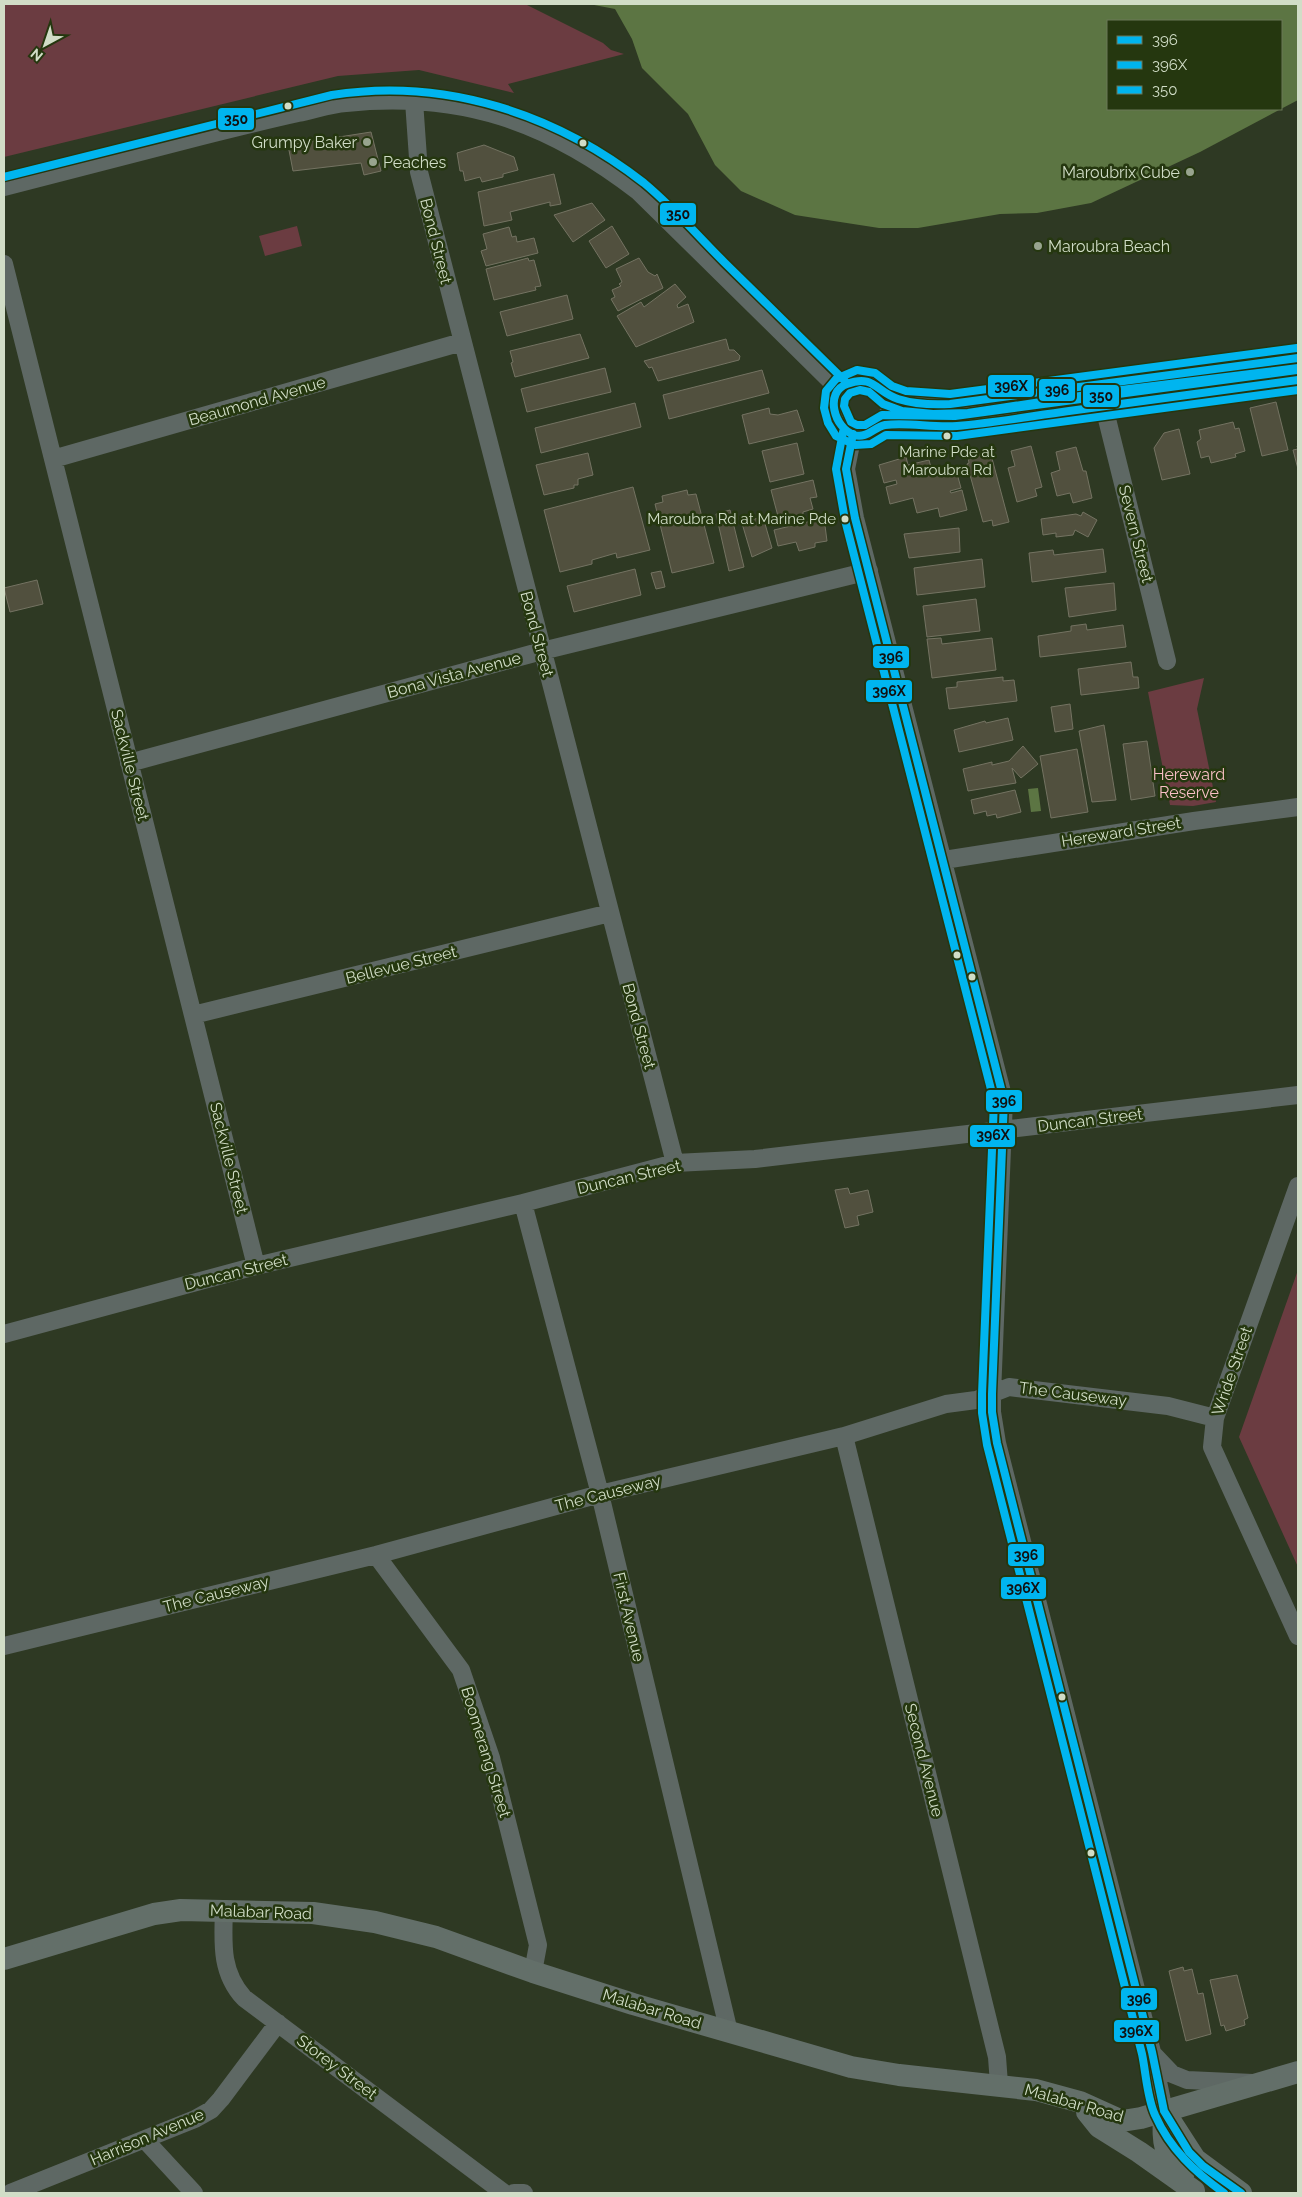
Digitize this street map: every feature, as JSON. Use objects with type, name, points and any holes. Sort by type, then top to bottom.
[{"type":"main road","name":"Malabar Road","points":[[4,1959],[154,1914],[181,1910],[224,1909],[313,1913],[403,1927],[534,1972],[851,2067],[899,2075],[999,2084],[1036,2090],[1080,2102],[1122,2121],[1141,2118],[1298,2072]]},
{"type":"main road","points":[[1080,2102],[1099,2127],[1196,2192]]},
{"type":"main road","points":[[1164,2111],[1163,2145],[1168,2157],[1196,2192]]},
{"type":"main road","points":[[1164,2111],[1195,2159],[1241,2193]]},
{"type":"street","points":[[4,187],[231,128],[344,103],[414,101],[467,108],[499,115],[560,139],[614,173],[639,192],[840,390]]},
{"type":"street","name":"Bond Street","points":[[414,101],[419,172],[675,1163]]},
{"type":"street","name":"Sackville Street","points":[[4,264],[256,1266]]},
{"type":"street","name":"Beaumond Avenue","points":[[53,459],[462,342]]},
{"type":"street","points":[[1298,358],[1170,373],[951,404],[905,401],[884,392],[878,386],[862,380],[846,384],[840,390],[835,398],[834,415],[838,424],[852,434],[869,434],[883,425],[956,426],[1298,380]]},
{"type":"street","points":[[883,425],[889,409],[884,392]]},
{"type":"street","name":"Severn Street","points":[[1104,407],[1167,661]]},
{"type":"street","points":[[852,434],[846,469],[855,518],[1004,1100],[992,1412],[1003,1469],[1152,2052],[1164,2111]]},
{"type":"street","name":"Bona Vista Avenue","points":[[129,763],[542,651],[869,571]]},
{"type":"street","name":"Hereward Street","points":[[944,860],[1194,820],[1298,807]]},
{"type":"street","name":"Bellevue Street","points":[[192,1015],[610,912]]},
{"type":"street","name":"Duncan Street","points":[[4,1333],[256,1266],[522,1203],[675,1163],[755,1159],[838,1148],[1004,1131],[1298,1094]]},
{"type":"street","name":"Wride Street","points":[[1298,1186],[1214,1418],[1212,1447],[1298,1636]]},
{"type":"street","name":"First Avenue","points":[[522,1203],[600,1494],[729,2032]]},
{"type":"street","name":"The Causeway","points":[[4,1646],[376,1555],[600,1494],[844,1436],[946,1404],[976,1400],[1009,1387],[1168,1406],[1214,1418]]},
{"type":"street","name":"Second Avenue","points":[[844,1436],[997,2057],[999,2084]]},
{"type":"street","name":"Boomerang Street","points":[[376,1555],[460,1670],[491,1758],[538,1946],[534,1972]]},
{"type":"street","name":"Storey Street","points":[[224,1909],[223,1950],[232,1982],[244,1998],[504,2193]]},
{"type":"street","name":"Harrison Avenue","points":[[10,2193],[195,2120],[211,2110],[278,2023]]},
{"type":"street","points":[[1152,2052],[1172,2074],[1187,2080],[1258,2083]]},
{"type":"street","points":[[145,2140],[194,2193]]},
{"type":"street","points":[[514,2193],[524,2193]]},
{"type":"green space","points":[[4,4],[525,4],[603,43],[611,50],[624,54],[508,84],[514,93],[419,70],[338,76],[4,157]]},
{"type":"green space","points":[[297,226],[302,246],[265,256],[259,236]]},
{"type":"green space","name":"Hereward Reserve","points":[[1204,678],[1197,709],[1216,802],[1193,806],[1170,805],[1148,692]]},
{"type":"green space","points":[[1298,1270],[1298,1567],[1239,1437]]},
{"type":"shaded area","points":[[589,4],[1298,4],[1298,100],[1282,108],[1282,20],[1107,20],[1107,110],[1279,110],[1200,152],[1091,203],[1037,213],[1000,214],[918,228],[879,228],[795,215],[741,191],[715,165],[688,114],[642,68],[632,39],[615,9]]},
{"type":"shaded area","points":[[1038,788],[1041,811],[1031,812],[1028,789]]},
{"type":"building","points":[[371,132],[381,171],[364,175],[361,163],[293,171],[288,145]]},
{"type":"building","points":[[484,145],[514,157],[518,170],[503,174],[503,177],[482,182],[480,177],[465,181],[463,171],[460,171],[457,153]]},
{"type":"building","points":[[554,174],[561,204],[550,206],[550,202],[510,212],[512,220],[484,226],[478,192]]},
{"type":"building","points":[[592,203],[605,220],[573,242],[554,215]]},
{"type":"building","points":[[612,226],[629,254],[606,268],[589,241]]},
{"type":"building","points":[[509,227],[512,237],[516,236],[517,242],[534,238],[538,253],[486,266],[481,251],[487,249],[483,234]]},
{"type":"building","points":[[528,258],[529,261],[534,260],[541,286],[535,287],[536,290],[494,300],[486,269]]},
{"type":"building","points":[[639,258],[648,272],[655,276],[657,274],[663,288],[618,311],[611,299],[615,297],[612,290],[621,286],[619,284],[622,282],[616,269]]},
{"type":"building","points":[[675,284],[686,297],[677,305],[678,308],[688,304],[694,322],[636,347],[617,316],[641,302],[644,307]]},
{"type":"building","points":[[567,295],[573,319],[507,336],[500,312]]},
{"type":"building","points":[[580,334],[589,358],[515,377],[510,351]]},
{"type":"building","points":[[726,339],[729,350],[734,350],[740,356],[739,360],[658,381],[652,367],[649,368],[644,361]]},
{"type":"building","points":[[605,368],[611,392],[527,412],[521,389]]},
{"type":"building","points":[[762,370],[769,393],[669,419],[663,395]]},
{"type":"building","points":[[1276,402],[1288,450],[1262,456],[1250,408]]},
{"type":"building","points":[[635,403],[641,427],[541,453],[535,428]]},
{"type":"building","points":[[769,408],[770,414],[778,415],[797,410],[804,431],[749,444],[742,415]]},
{"type":"building","points":[[1233,422],[1235,429],[1239,428],[1245,451],[1235,454],[1236,457],[1211,463],[1209,456],[1201,458],[1197,442],[1201,439],[1199,430]]},
{"type":"building","points":[[1179,429],[1190,474],[1162,480],[1154,448],[1164,433]]},
{"type":"building","points":[[797,443],[804,474],[770,482],[762,451]]},
{"type":"building","points":[[1031,446],[1042,487],[1035,489],[1037,496],[1017,502],[1008,468],[1015,466],[1011,451]]},
{"type":"building","points":[[1076,447],[1083,471],[1086,471],[1092,498],[1073,503],[1070,493],[1057,496],[1051,473],[1060,470],[1056,452]]},
{"type":"building","points":[[1298,449],[1298,469],[1293,450]]},
{"type":"building","points":[[990,451],[1009,522],[993,526],[992,520],[983,522],[967,464],[969,463],[968,457]]},
{"type":"building","points":[[588,453],[593,475],[578,479],[578,485],[574,485],[574,488],[544,495],[536,465]]},
{"type":"building","points":[[906,457],[908,465],[929,460],[933,475],[956,470],[961,488],[950,491],[951,493],[962,490],[967,510],[940,517],[938,508],[917,513],[913,498],[890,504],[886,487],[897,484],[896,480],[884,483],[879,465]]},
{"type":"building","points":[[813,480],[817,497],[810,498],[813,509],[803,512],[803,514],[779,520],[771,490]]},
{"type":"building","points":[[633,487],[650,550],[617,558],[616,553],[592,560],[592,564],[560,572],[544,510]]},
{"type":"building","points":[[687,490],[688,495],[696,494],[714,563],[672,573],[655,504],[663,502],[662,496]]},
{"type":"building","points":[[730,510],[744,567],[729,571],[716,514]]},
{"type":"building","points":[[1083,512],[1097,520],[1088,537],[1075,530],[1073,535],[1056,537],[1056,533],[1043,535],[1041,519],[1076,514],[1081,516]]},
{"type":"building","points":[[754,516],[755,519],[763,517],[772,548],[752,557],[741,520]]},
{"type":"building","points":[[824,518],[827,541],[815,543],[815,547],[799,551],[796,542],[778,546],[774,530]]},
{"type":"building","points":[[959,528],[960,552],[909,558],[904,534]]},
{"type":"building","points":[[1103,549],[1106,572],[1032,582],[1029,553],[1053,550],[1054,555]]},
{"type":"building","points":[[982,559],[985,587],[917,595],[914,568]]},
{"type":"building","points":[[635,569],[641,595],[574,612],[567,586]]},
{"type":"building","points":[[661,571],[665,587],[656,589],[651,573]]},
{"type":"building","points":[[37,580],[43,604],[10,612],[4,588]]},
{"type":"building","points":[[1114,583],[1116,610],[1069,617],[1065,588]]},
{"type":"building","points":[[976,599],[980,631],[927,637],[923,606]]},
{"type":"building","points":[[1086,624],[1087,630],[1123,625],[1126,647],[1040,657],[1038,636],[1071,631],[1071,626]]},
{"type":"building","points":[[941,638],[942,644],[992,638],[996,670],[932,678],[927,639]]},
{"type":"building","points":[[1131,662],[1133,677],[1138,677],[1139,688],[1081,695],[1078,669]]},
{"type":"building","points":[[1003,677],[1003,681],[1014,680],[1017,701],[949,709],[946,688],[957,687],[957,682]]},
{"type":"building","points":[[1070,704],[1073,729],[1055,732],[1051,707]]},
{"type":"building","points":[[1008,718],[1013,740],[959,752],[954,730],[985,721],[986,723]]},
{"type":"building","points":[[1104,725],[1116,800],[1092,802],[1079,731]]},
{"type":"building","points":[[1147,741],[1155,796],[1131,800],[1123,744]]},
{"type":"building","points":[[1023,746],[1038,764],[1021,778],[1012,768],[1016,783],[968,791],[963,769],[992,762],[992,765],[1009,761]]},
{"type":"building","points":[[1077,749],[1088,812],[1051,818],[1040,756]]},
{"type":"building","points":[[1015,790],[1021,812],[997,818],[996,814],[987,816],[986,811],[974,814],[971,800]]},
{"type":"building","points":[[848,1188],[850,1194],[868,1190],[873,1212],[857,1216],[859,1225],[845,1228],[835,1190]]},
{"type":"building","points":[[1183,1967],[1184,1971],[1192,1969],[1198,1994],[1203,1993],[1211,2034],[1186,2041],[1169,1971]]},
{"type":"building","points":[[1237,1975],[1248,2018],[1244,2020],[1245,2025],[1226,2031],[1224,2025],[1221,2026],[1210,1980]]},
{"type":"transit line","name":"350","points":[[4,177],[332,95],[374,91],[416,91],[457,97],[497,106],[536,120],[574,138],[610,159],[644,183],[676,212],[847,383]]},
{"type":"transit line","name":"396X","points":[[1297,348],[950,394],[906,391],[892,386],[875,373],[857,370],[836,379],[826,391],[824,408],[828,423],[836,436],[855,445],[871,444],[886,435],[957,436],[1298,390]]},
{"type":"transit line","name":"396","points":[[1298,358],[950,404],[923,404],[904,401],[891,396],[874,385],[863,381],[856,381],[840,388],[836,394],[834,410],[841,425],[847,431],[859,436],[885,425],[971,425],[1298,380]]},
{"type":"transit line","name":"350","points":[[1297,370],[955,416],[882,415],[865,425],[857,425],[851,422],[844,406],[845,399],[850,393],[860,390],[869,392],[883,404],[902,411],[933,414],[968,413],[1113,391],[1298,368]]},
{"type":"transit line","name":"396X","points":[[843,432],[836,469],[845,520],[994,1101],[982,1394],[982,1413],[987,1445],[1142,2054],[1152,2108],[1168,2139],[1184,2159],[1224,2193]]},
{"type":"transit line","name":"396","points":[[853,434],[846,469],[855,518],[1004,1100],[992,1394],[992,1412],[997,1443],[1152,2052],[1164,2111],[1189,2152],[1203,2166],[1241,2193]]},
{"type":"place","name":"Grumpy Baker","points":[[367,142]]},
{"type":"place","name":"Peaches","points":[[373,162]]},
{"type":"place","name":"Maroubrix Cube","points":[[1190,172]]},
{"type":"place","name":"Maroubra Beach","points":[[1038,246]]},
{"type":"place","name":"Marine Pde at Maroubra Rd","points":[[947,436]]},
{"type":"place","name":"Maroubra Rd at Marine Pde","points":[[845,519]]}]
